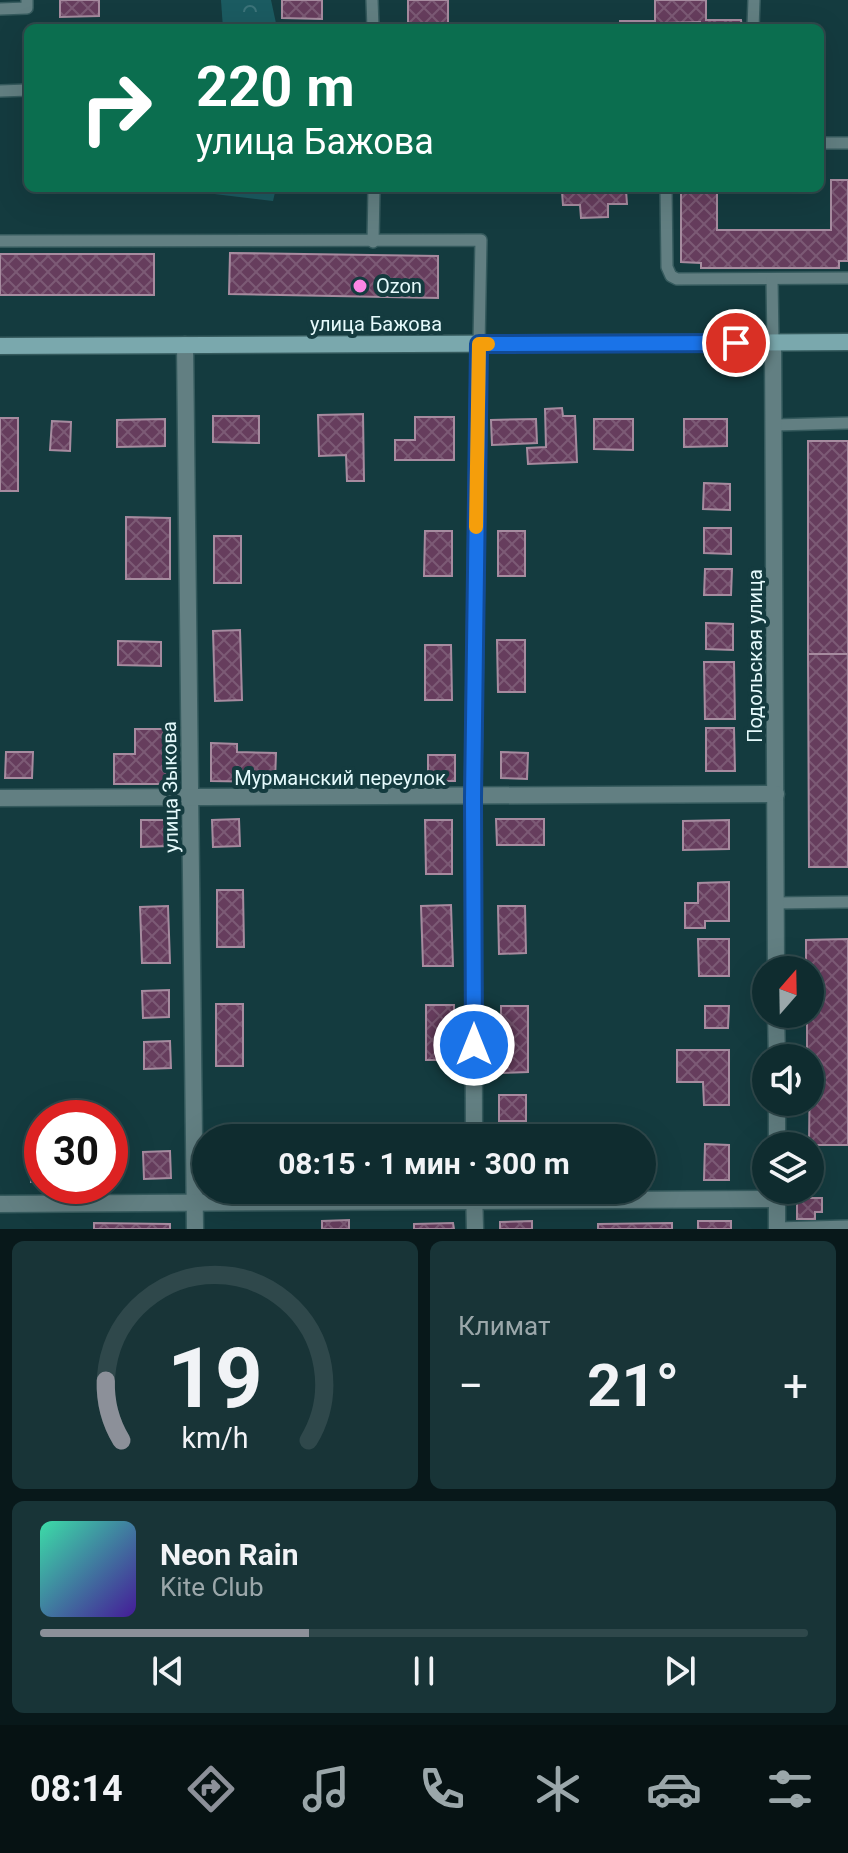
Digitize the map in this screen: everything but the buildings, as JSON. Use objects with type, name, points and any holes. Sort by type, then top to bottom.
[{"type":"main road","name":"улица Бажова","points":[[0,346],[848,342]]},
{"type":"street","name":"Подольская улица","points":[[773,342],[776,956]]},
{"type":"street","points":[[474,1124],[473,798],[479,344]]},
{"type":"street","name":"улица Зыкова","points":[[185,345],[193,1124]]},
{"type":"street","name":"Мурманский переулок","points":[[0,798],[473,798],[776,794]]},
{"type":"street","points":[[656,1195],[752,1195]]},
{"type":"street","points":[[0,1204],[192,1204]]},
{"type":"street","name":"улица Зыкова","points":[[194,1204],[195,1229]]},
{"type":"street","points":[[474,1204],[475,1229]]},
{"type":"street","points":[[777,1204],[777,1229]]},
{"type":"lane","points":[[0,9],[27,8],[27,0]]},
{"type":"lane","points":[[372,0],[373,24]]},
{"type":"lane","points":[[753,24],[754,0]]},
{"type":"lane","points":[[0,91],[24,90]]},
{"type":"lane","points":[[824,143],[848,143]]},
{"type":"lane","points":[[373,242],[374,192]]},
{"type":"lane","points":[[666,192],[667,267],[671,276],[677,279],[848,278]]},
{"type":"lane","points":[[0,241],[481,240],[479,344]]},
{"type":"lane","points":[[772,279],[773,342]]},
{"type":"lane","points":[[775,425],[848,423]]},
{"type":"lane","points":[[776,903],[848,902]]},
{"type":"lane","points":[[777,1229],[848,1226]]},
{"type":"green space","points":[[221,0],[271,0],[276,24],[223,24]]},
{"type":"green space","points":[[198,192],[275,192],[273,201]]},
{"type":"slow traffic","points":[[476,527],[479,344],[488,344]]},
{"type":"place","name":"Ozon","points":[[360,286]]},
{"type":"route","points":[[474,1045],[473,798],[479,344],[736,343]]}]
